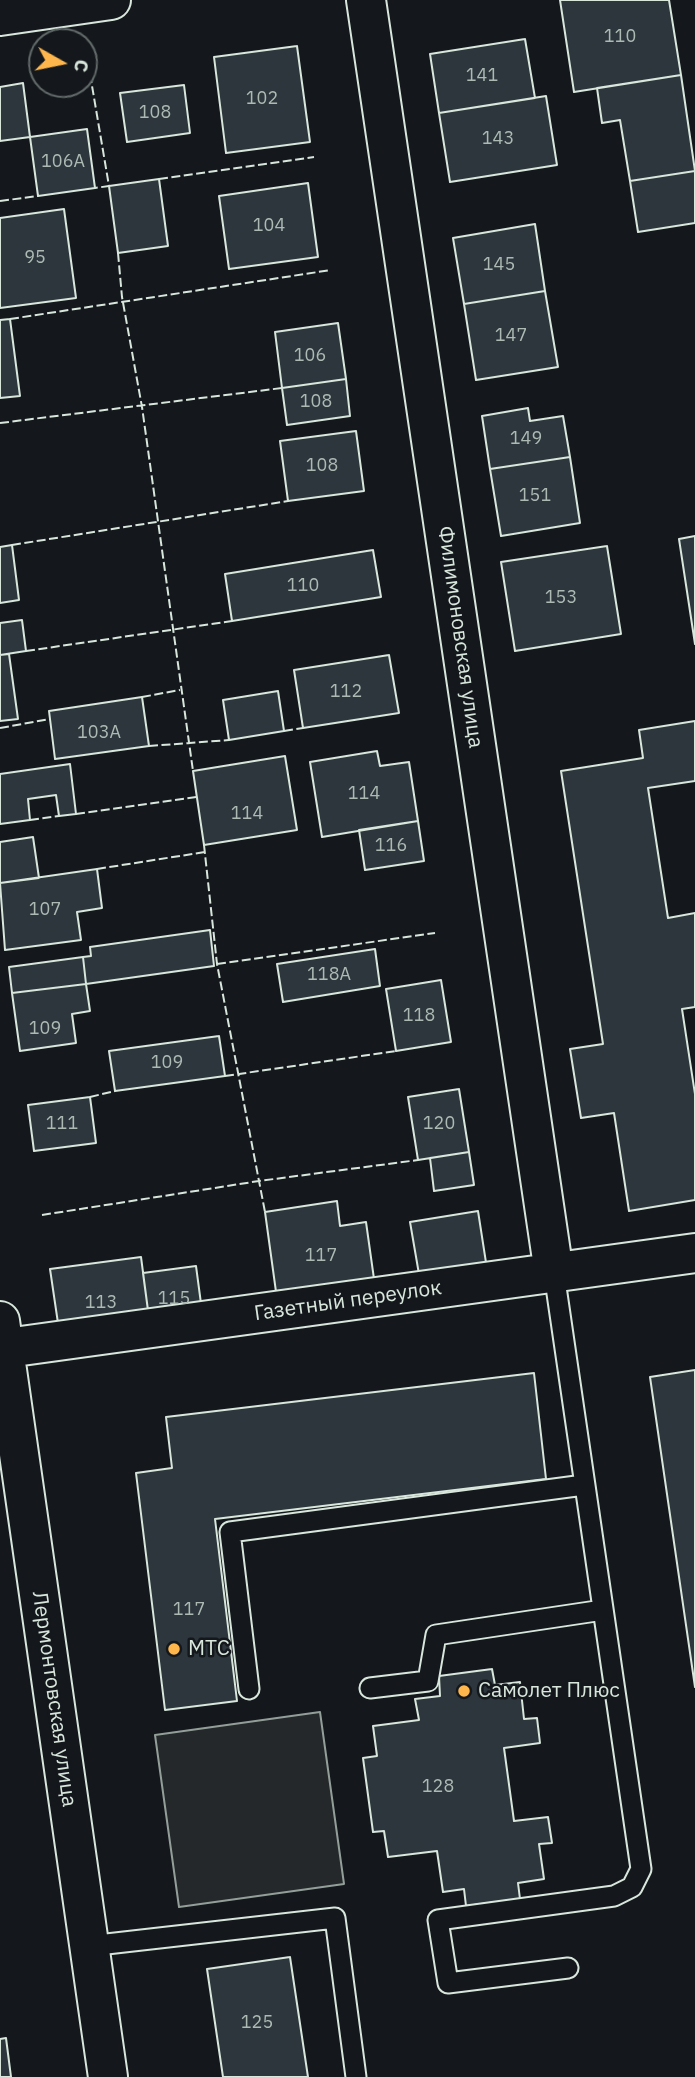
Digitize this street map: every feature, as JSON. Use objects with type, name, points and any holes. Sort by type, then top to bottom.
[{"type":"street","points":[[0,16],[111,0]]},
{"type":"street","name":"Филимоновская улица","points":[[366,0],[554,1273]]},
{"type":"street","name":"Газетный переулок","points":[[1,1339],[554,1273],[695,1253]]},
{"type":"street","name":"Лермонтовская улица","points":[[1,1339],[108,2077]]},
{"type":"lane","points":[[554,1273],[641,1869],[632,1887],[614,1896],[438,1920],[448,1983],[568,1968]]},
{"type":"lane","points":[[250,1689],[230,1532],[584,1485]]},
{"type":"lane","points":[[370,1688],[428,1681],[436,1635],[603,1610]]},
{"type":"lane","points":[[89,1945],[335,1917],[356,2077]]},
{"type":"shaded area","points":[[320,1712],[344,1884],[179,1907],[155,1735]]},
{"type":"building","points":[[560,0],[669,0],[681,75],[574,92]]},
{"type":"building","points":[[525,39],[535,98],[439,113],[430,54]]},
{"type":"building","points":[[297,46],[310,142],[226,153],[214,57]]},
{"type":"building","points":[[681,75],[695,171],[630,181],[620,120],[602,123],[597,88]]},
{"type":"building","points":[[23,83],[30,137],[0,141],[0,87]]},
{"type":"building","points":[[184,85],[190,133],[127,142],[120,93]]},
{"type":"building","points":[[546,96],[557,165],[450,182],[439,113]]},
{"type":"building","points":[[87,129],[95,188],[38,196],[30,137]]},
{"type":"building","points":[[695,171],[695,223],[638,232],[630,181]]},
{"type":"building","points":[[159,179],[168,246],[118,253],[109,186]]},
{"type":"building","points":[[308,183],[318,257],[229,269],[219,196]]},
{"type":"building","points":[[64,209],[76,298],[0,308],[0,218]]},
{"type":"building","points":[[535,224],[545,291],[464,304],[453,238]]},
{"type":"building","points":[[545,291],[558,367],[476,380],[464,304]]},
{"type":"building","points":[[10,319],[20,396],[0,398],[0,320]]},
{"type":"building","points":[[338,323],[346,379],[282,388],[275,332]]},
{"type":"building","points":[[346,379],[350,416],[287,425],[282,388]]},
{"type":"building","points":[[528,408],[530,421],[563,416],[570,457],[490,469],[482,416]]},
{"type":"building","points":[[356,431],[364,491],[288,501],[280,441]]},
{"type":"building","points":[[570,457],[580,523],[501,536],[490,469]]},
{"type":"building","points":[[695,536],[695,644],[679,539]]},
{"type":"building","points":[[12,545],[19,600],[0,603],[0,547]]},
{"type":"building","points":[[607,546],[621,634],[515,651],[501,562]]},
{"type":"building","points":[[373,550],[381,597],[232,621],[225,574]]},
{"type":"building","points":[[22,620],[26,651],[0,655],[0,623]]},
{"type":"building","points":[[9,654],[18,719],[0,721],[0,655]]},
{"type":"building","points":[[389,655],[399,713],[303,728],[294,670]]},
{"type":"building","points":[[278,691],[284,731],[229,740],[223,700]]},
{"type":"building","points":[[142,697],[149,746],[55,759],[49,711]]},
{"type":"building","points":[[695,721],[695,781],[648,788],[668,918],[695,913],[695,1007],[682,1009],[695,1094],[695,1200],[629,1211],[614,1113],[581,1118],[570,1049],[603,1044],[561,771],[643,758],[639,730]]},
{"type":"building","points":[[377,751],[380,766],[409,762],[418,821],[322,837],[310,762]]},
{"type":"building","points":[[285,756],[297,830],[204,845],[193,771]]},
{"type":"building","points":[[70,764],[76,814],[59,816],[56,795],[28,799],[30,820],[0,824],[0,774]]},
{"type":"building","points":[[418,821],[424,861],[365,870],[359,830]]},
{"type":"building","points":[[33,837],[39,878],[0,883],[0,842]]},
{"type":"building","points":[[97,869],[102,908],[77,912],[81,940],[5,950],[0,883]]},
{"type":"building","points":[[210,930],[214,966],[86,984],[83,957],[91,956],[90,947]]},
{"type":"building","points":[[375,949],[380,986],[283,1002],[277,964]]},
{"type":"building","points":[[83,957],[86,984],[12,993],[9,967]]},
{"type":"building","points":[[441,980],[451,1042],[396,1051],[386,989]]},
{"type":"building","points":[[86,984],[90,1011],[72,1014],[76,1043],[20,1051],[12,993]]},
{"type":"building","points":[[219,1036],[225,1076],[115,1091],[109,1051]]},
{"type":"building","points":[[459,1089],[469,1152],[418,1160],[408,1097]]},
{"type":"building","points":[[90,1097],[96,1143],[34,1151],[28,1105]]},
{"type":"building","points":[[469,1152],[474,1185],[434,1191],[430,1158]]},
{"type":"building","points":[[337,1201],[340,1226],[366,1222],[375,1286],[277,1299],[265,1212]]},
{"type":"building","points":[[478,1211],[487,1269],[420,1280],[410,1222]]},
{"type":"building","points":[[141,1257],[149,1318],[59,1330],[50,1269]]},
{"type":"building","points":[[196,1266],[202,1311],[149,1318],[143,1273]]},
{"type":"building","points":[[695,1370],[695,1687],[650,1377]]},
{"type":"building","points":[[534,1373],[546,1479],[215,1519],[237,1701],[165,1710],[136,1473],[172,1468],[166,1417]]},
{"type":"building","points":[[492,1669],[495,1685],[520,1682],[524,1719],[537,1718],[540,1743],[504,1748],[514,1821],[548,1817],[552,1843],[539,1844],[544,1879],[518,1883],[520,1899],[466,1906],[464,1889],[443,1892],[437,1851],[388,1857],[384,1831],[373,1832],[363,1758],[377,1756],[373,1726],[419,1720],[415,1699],[440,1696],[439,1676]]},
{"type":"building","points":[[290,1957],[308,2077],[223,2077],[207,1969]]},
{"type":"building","points":[[6,2038],[11,2077],[0,2077],[0,2039]]},
{"type":"fence","points":[[94,98],[109,186],[95,188]]},
{"type":"fence","points":[[159,179],[314,157]]},
{"type":"fence","points":[[0,201],[38,196]]},
{"type":"fence","points":[[118,253],[122,297],[142,407],[193,771]]},
{"type":"fence","points":[[10,319],[331,270]]},
{"type":"fence","points":[[0,423],[282,388]]},
{"type":"fence","points":[[12,545],[288,501]]},
{"type":"fence","points":[[26,651],[232,621]]},
{"type":"fence","points":[[142,697],[180,690]]},
{"type":"fence","points":[[0,728],[50,719]]},
{"type":"fence","points":[[284,731],[303,728]]},
{"type":"fence","points":[[149,746],[229,740]]},
{"type":"fence","points":[[76,814],[197,797]]},
{"type":"fence","points":[[30,820],[59,816]]},
{"type":"fence","points":[[204,845],[217,964],[265,1212]]},
{"type":"fence","points":[[97,869],[205,852]]},
{"type":"fence","points":[[217,964],[435,933]]},
{"type":"fence","points":[[225,1076],[396,1051]]},
{"type":"fence","points":[[90,1097],[115,1091]]},
{"type":"fence","points":[[42,1215],[259,1181],[418,1160]]},
{"type":"place","name":"МТС","points":[[174,1649]]},
{"type":"place","name":"Самолет Плюс","points":[[464,1691]]}]
